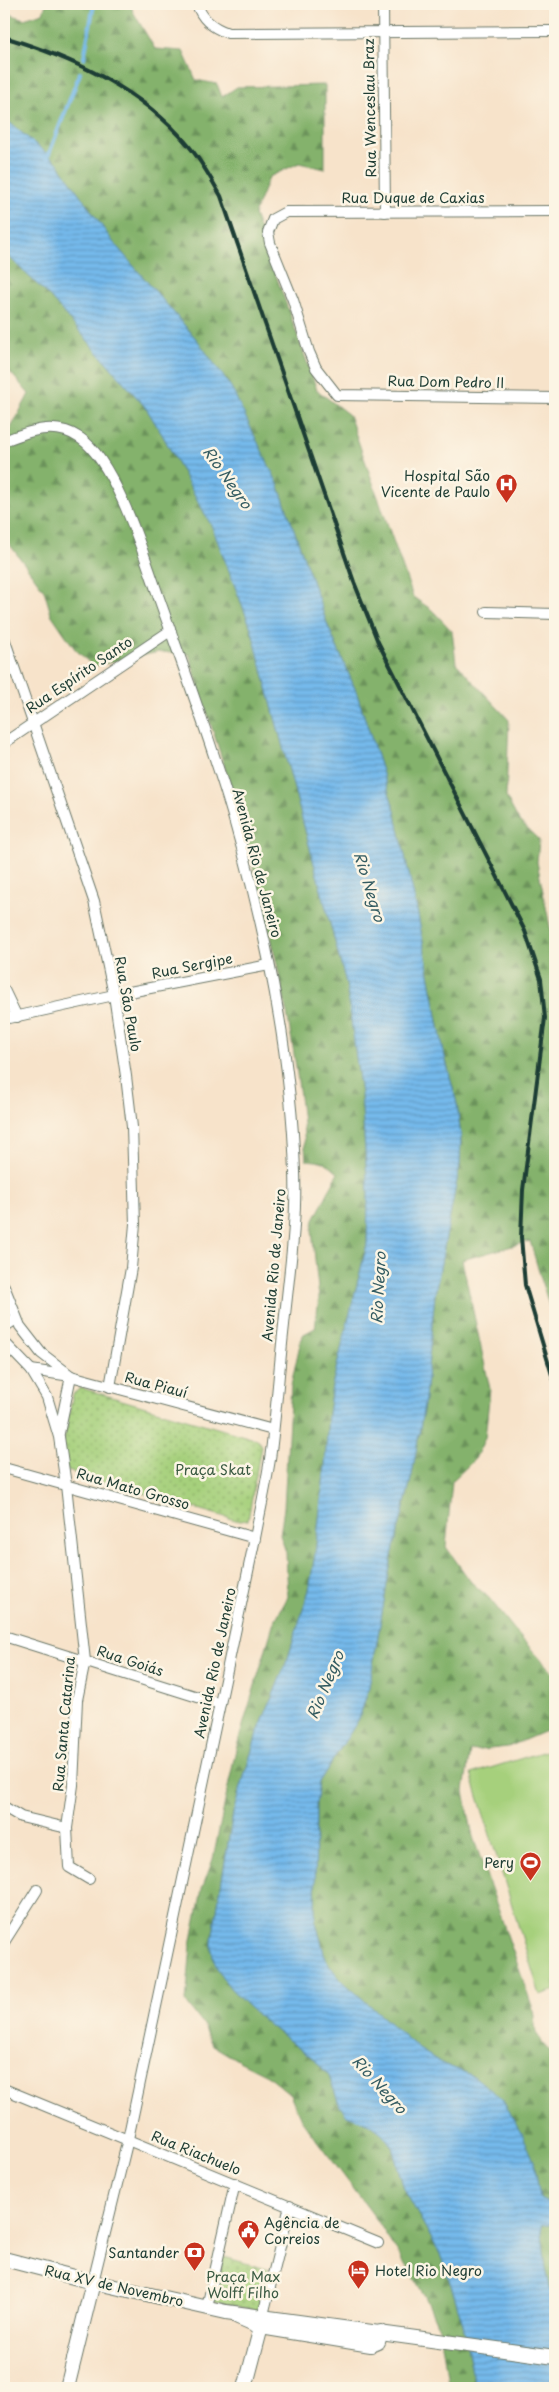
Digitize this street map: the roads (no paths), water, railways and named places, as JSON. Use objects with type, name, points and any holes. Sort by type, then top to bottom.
[{"type":"main road","name":"Rua XV de Novembro","points":[[4,2259],[93,2282],[371,2345],[378,2342],[381,2332],[555,2357]]},
{"type":"main road","points":[[67,2388],[93,2282]]},
{"type":"main road","points":[[245,2388],[262,2321]]},
{"type":"street","points":[[197,4],[206,21],[216,29],[228,33],[555,31]]},
{"type":"street","name":"Rua Wenceslau Braz","points":[[383,4],[385,212]]},
{"type":"street","name":"Rua Duque de Caxias","points":[[337,395],[316,368],[309,352],[293,300],[270,243],[268,232],[274,219],[286,212],[555,212]]},
{"type":"street","name":"Rua Dom Pedro II","points":[[337,395],[555,398]]},
{"type":"street","name":"Avenida Rio de Janeiro","points":[[4,441],[30,431],[48,428],[67,432],[81,438],[98,458],[128,513],[233,818],[269,965],[288,1080],[295,1173],[293,1237],[270,1459],[128,2140],[93,2282]]},
{"type":"street","points":[[486,612],[555,614]]},
{"type":"street","name":"Rua Espírito Santo","points":[[4,743],[170,631]]},
{"type":"street","name":"Rua São Paulo","points":[[4,638],[94,901],[114,994],[132,1127],[135,1224],[131,1268],[110,1387]]},
{"type":"street","name":"Rua Sergipe","points":[[4,1019],[114,994],[269,965]]},
{"type":"street","points":[[4,990],[16,1017]]},
{"type":"street","points":[[4,1290],[16,1318],[41,1353],[71,1376]]},
{"type":"street","points":[[4,1327],[16,1318]]},
{"type":"street","name":"Rua Santa Catarina","points":[[4,1342],[31,1370],[47,1397],[58,1437],[66,1485],[85,1661],[77,1700],[73,1786],[67,1828],[69,1867],[89,1879]]},
{"type":"street","name":"Rua Piauí","points":[[31,1370],[71,1376],[273,1430]]},
{"type":"street","name":"Rua Santa Catarina","points":[[58,1437],[71,1376]]},
{"type":"street","name":"Rua Mato Grosso","points":[[4,1468],[255,1538]]},
{"type":"street","name":"Rua Goiás","points":[[4,1636],[220,1704]]},
{"type":"street","points":[[4,1807],[21,1817],[67,1828]]},
{"type":"street","points":[[4,1942],[37,1890]]},
{"type":"street","name":"Rua Riachuelo","points":[[4,2089],[378,2243]]},
{"type":"street","points":[[207,2308],[234,2183]]},
{"type":"street","points":[[262,2321],[290,2206]]},
{"type":"water","name":"Rio Negro","points":[[4,118],[57,162],[113,242],[198,341],[231,387],[278,484],[328,626],[356,691],[395,811],[417,910],[444,1053],[457,1104],[461,1137],[460,1165],[435,1294],[425,1399],[412,1475],[392,1556],[369,1687],[359,1719],[319,1782],[316,1804],[315,1919],[326,1960],[339,1978],[419,2049],[443,2064],[474,2076],[502,2099],[522,2133],[534,2161],[540,2198],[555,2206],[555,2223],[541,2225],[546,2269],[555,2310],[555,2388],[475,2388],[463,2324],[452,2288],[440,2254],[404,2189],[392,2147],[383,2134],[370,2124],[347,2115],[340,2106],[329,2076],[319,2064],[244,2002],[220,1974],[213,1958],[212,1940],[233,1813],[256,1737],[288,1658],[309,1590],[325,1466],[328,1414],[332,1386],[367,1244],[368,1193],[361,1094],[346,983],[251,628],[212,527],[146,408],[49,296],[4,252]]},
{"type":"waterway","points":[[84,58],[94,4]]},
{"type":"waterway","points":[[47,159],[80,73]]},
{"type":"railway","points":[[4,37],[30,45],[80,66],[127,92],[149,107],[169,125],[202,163],[221,196],[354,582],[378,642],[525,931],[541,979],[545,1018],[523,1190],[521,1237],[525,1285],[555,1385]]},
{"type":"place","name":"Hospital São Vicente de Paulo","points":[[506,503]]},
{"type":"place","name":"Pery","points":[[530,1882]]},
{"type":"place","name":"Agência de Correios","points":[[248,2250]]},
{"type":"place","name":"Santander","points":[[195,2272]]},
{"type":"place","name":"Hotel Rio Negro","points":[[359,2290]]},
{"type":"park label","name":"Praça Skat","points":[[213,1470]]},
{"type":"park label","name":"Praça Max Wolff Filho","points":[[243,2286]]}]
